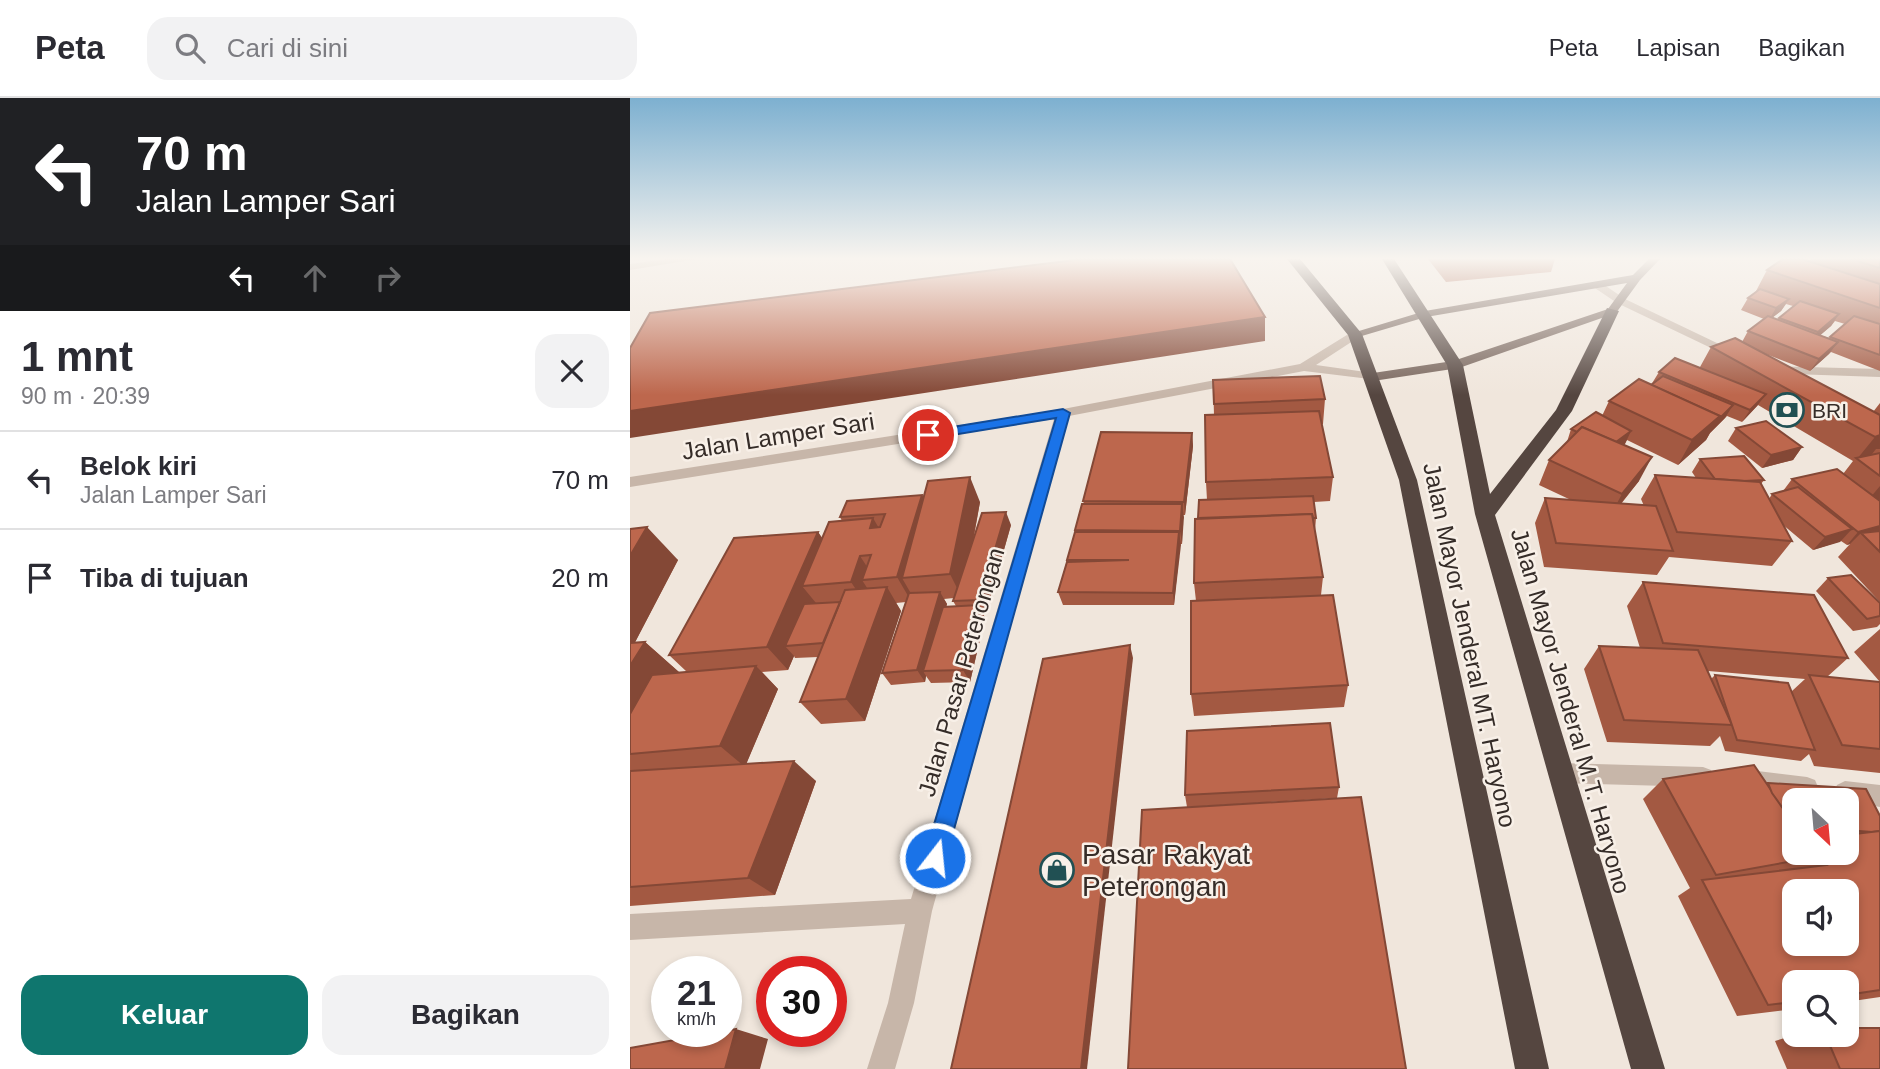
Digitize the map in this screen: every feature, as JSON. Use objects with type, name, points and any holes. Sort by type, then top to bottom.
[{"type":"highway","name":"Jalan Mayor Jenderal MT. Haryono","points":[[1331,304],[1356,334],[1408,480],[1532,1069]]},
{"type":"highway","points":[[1418,304],[1455,365]]},
{"type":"highway","points":[[1485,514],[1564,411],[1616,306]]},
{"type":"highway","name":"Jalan Mayor Jenderal M.T. Haryono","points":[[1455,365],[1485,514],[1648,1069]]},
{"type":"main road","points":[[1356,334],[1425,314],[1480,304]]},
{"type":"main road","points":[[1373,377],[1455,365],[1616,306]]},
{"type":"street","points":[[1616,306],[1791,382]]},
{"type":"street","name":"Jalan Lamper Sari","points":[[1304,367],[1356,334]]},
{"type":"street","points":[[1757,365],[1880,373]]},
{"type":"street","name":"Jalan Lamper Sari","points":[[630,482],[1063,413],[1304,367],[1373,377]]},
{"type":"street","name":"Jalan Pasar Peterongan","points":[[881,1069],[901,1003],[920,911],[1063,413]]},
{"type":"street","points":[[1559,772],[1744,779],[1880,796]]},
{"type":"street","points":[[630,927],[920,911]]},
{"type":"building","points":[[720,304],[1257,304],[1265,317],[630,411],[630,348],[650,313]]},
{"type":"building","points":[[1796,304],[1810,304],[1839,314],[1818,332],[1779,318]]},
{"type":"building","points":[[1768,316],[1838,342],[1819,359],[1748,331]]},
{"type":"building","points":[[1854,316],[1880,324],[1880,355],[1830,337]]},
{"type":"building","points":[[1735,338],[1880,415],[1880,435],[1875,437],[1711,347]]},
{"type":"building","points":[[1675,358],[1766,394],[1750,410],[1659,372]]},
{"type":"building","points":[[1320,376],[1325,399],[1214,404],[1213,380]]},
{"type":"building","points":[[1663,376],[1733,405],[1718,420],[1720,416],[1651,385]]},
{"type":"building","points":[[1639,379],[1720,416],[1692,440],[1609,401]]},
{"type":"building","points":[[1319,411],[1333,477],[1206,482],[1205,415]]},
{"type":"building","points":[[1596,412],[1631,431],[1616,442],[1582,427],[1577,432],[1571,429]]},
{"type":"building","points":[[1766,421],[1802,447],[1771,455],[1736,428]]},
{"type":"building","points":[[1582,427],[1652,457],[1622,494],[1549,460]]},
{"type":"building","points":[[1101,432],[1192,433],[1184,502],[1083,501]]},
{"type":"building","points":[[1880,453],[1880,476],[1856,458]]},
{"type":"building","points":[[1744,456],[1764,480],[1715,479],[1700,459]]},
{"type":"building","points":[[1837,469],[1880,501],[1880,526],[1858,532],[1792,479]]},
{"type":"building","points":[[1655,475],[1760,482],[1792,541],[1677,532]]},
{"type":"building","points":[[970,477],[950,574],[902,578],[928,481]]},
{"type":"building","points":[[1798,487],[1852,529],[1825,537],[1772,494]]},
{"type":"building","points":[[922,495],[897,577],[862,580],[871,555],[860,556],[851,582],[802,586],[829,522],[873,518],[870,528],[880,527],[885,514],[840,517],[847,501]]},
{"type":"building","points":[[1313,496],[1316,518],[1313,518],[1312,514],[1198,518],[1199,500]]},
{"type":"building","points":[[1545,498],[1656,506],[1673,551],[1556,543]]},
{"type":"building","points":[[1082,504],[1182,504],[1180,531],[1075,530]]},
{"type":"building","points":[[1006,512],[980,600],[953,601],[982,513]]},
{"type":"building","points":[[1312,514],[1323,577],[1194,583],[1195,519]]},
{"type":"building","points":[[647,527],[630,556],[630,529]]},
{"type":"building","points":[[1880,531],[1880,552],[1861,533]]},
{"type":"building","points":[[818,532],[767,647],[669,655],[734,538]]},
{"type":"building","points":[[1075,532],[1179,532],[1173,593],[1058,592],[1067,562],[1129,560],[1067,560]]},
{"type":"building","points":[[1851,575],[1880,603],[1880,616],[1867,619],[1828,578]]},
{"type":"building","points":[[1643,582],[1814,595],[1848,658],[1663,643]]},
{"type":"building","points":[[887,587],[846,699],[800,702],[845,590]]},
{"type":"building","points":[[940,592],[917,670],[882,673],[909,593]]},
{"type":"building","points":[[1333,595],[1348,685],[1191,694],[1191,601]]},
{"type":"building","points":[[840,602],[823,643],[785,646],[804,604]]},
{"type":"building","points":[[979,605],[963,670],[923,671],[943,607]]},
{"type":"building","points":[[645,642],[630,666],[630,643]]},
{"type":"building","name":"Pasar Rakyat Peterongan","points":[[1130,645],[1081,1069],[951,1069],[1043,659]]},
{"type":"building","points":[[1599,646],[1698,650],[1732,725],[1624,720]]},
{"type":"building","points":[[756,666],[720,746],[630,754],[630,714],[652,675]]},
{"type":"building","points":[[1715,675],[1788,683],[1815,750],[1737,740]]},
{"type":"building","points":[[1809,675],[1880,682],[1880,749],[1842,745]]},
{"type":"building","points":[[1330,723],[1339,787],[1185,795],[1187,731]]},
{"type":"building","points":[[794,761],[748,878],[630,887],[630,771]]},
{"type":"building","points":[[1754,765],[1782,806],[1782,863],[1716,875],[1663,779]]},
{"type":"building","points":[[1768,783],[1850,788],[1782,788],[1782,807]]},
{"type":"building","points":[[1859,789],[1866,789],[1880,816],[1880,831],[1859,831]]},
{"type":"building","points":[[1361,797],[1406,1069],[1128,1069],[1142,810]]},
{"type":"building","points":[[1880,831],[1880,990],[1859,993],[1859,970],[1782,970],[1782,1003],[1768,1005],[1702,880],[1827,865],[1859,865],[1859,833]]},
{"type":"building","points":[[1859,1028],[1880,1028],[1880,1069],[1840,1069],[1831,1047],[1859,1047]]},
{"type":"building","points":[[651,1044],[651,1047],[731,1047],[725,1069],[630,1069],[630,1048]]},
{"type":"place","name":"BRI","points":[[1787,410]]},
{"type":"place","name":"Pasar Rakyat Peterongan","points":[[1057,870]]},
{"type":"route","points":[[928,435],[1063,413],[935,858]]}]
